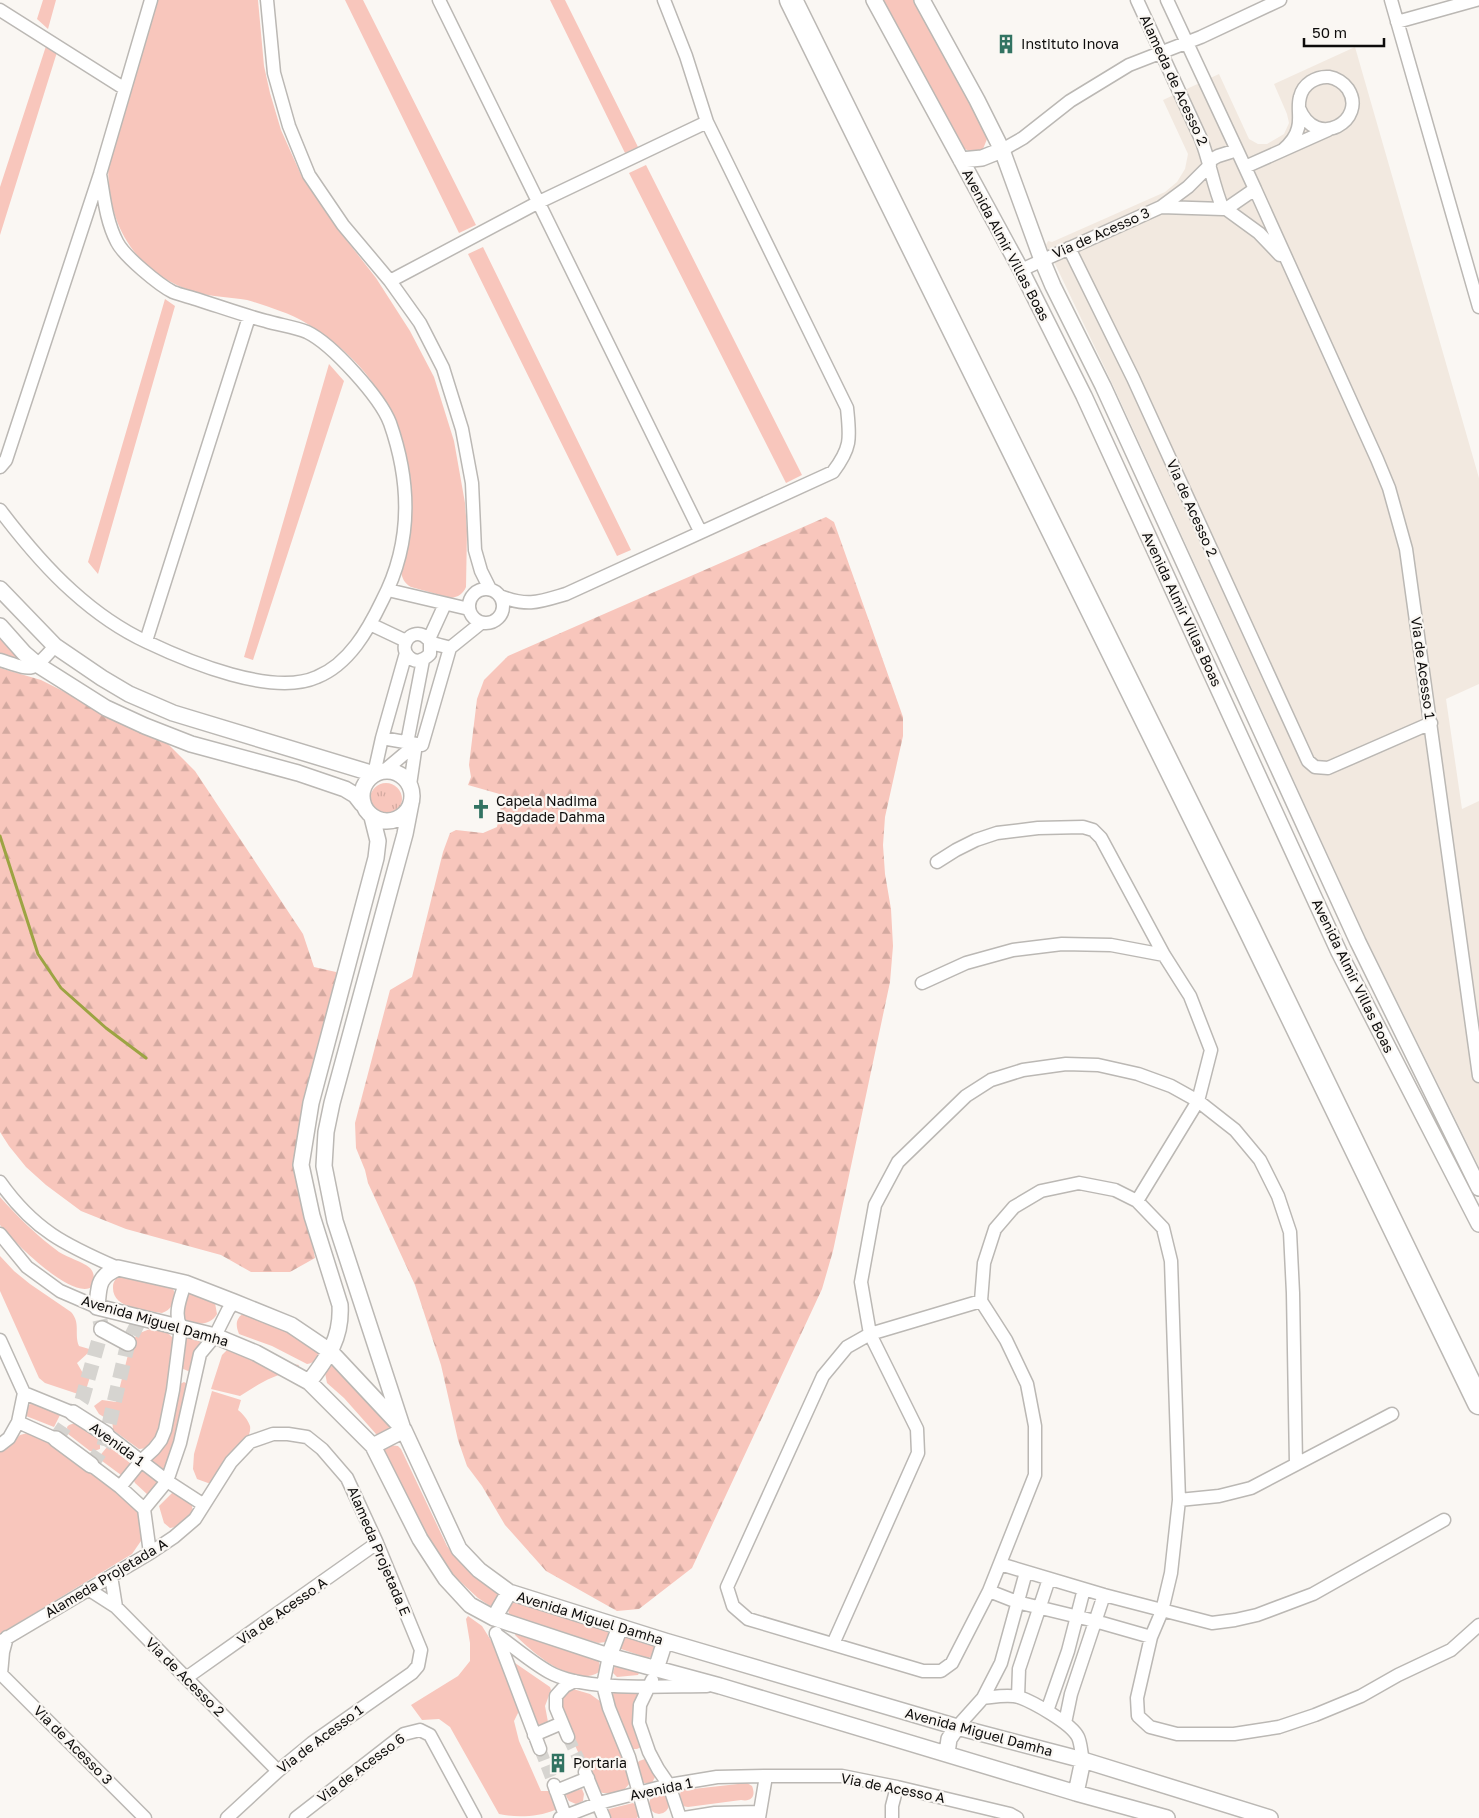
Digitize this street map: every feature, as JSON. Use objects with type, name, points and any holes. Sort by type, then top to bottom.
[{"type":"highway","points":[[791,0],[1251,933],[1479,1403]]},
{"type":"highway","points":[[804,0],[1378,1167],[1479,1377]]},
{"type":"street","points":[[0,467],[6,460],[100,174],[151,0]]},
{"type":"street","points":[[267,0],[274,73],[289,126],[309,174],[343,225],[390,281],[420,323],[443,368],[462,429],[472,483],[475,550],[481,571],[504,606],[500,616],[492,622],[482,623],[450,648],[422,745],[382,738]]},
{"type":"street","points":[[439,0],[700,532]]},
{"type":"street","points":[[482,623],[473,618],[469,609],[474,594],[484,589],[515,602],[532,603],[566,594],[833,472],[844,457],[850,438],[847,408],[708,122],[686,56],[664,0]]},
{"type":"street","name":"Avenida Almir Villas Boas","points":[[874,0],[1021,270],[1084,396],[1338,952],[1479,1224]]},
{"type":"street","name":"Avenida Almir Villas Boas","points":[[922,0],[1002,150],[1053,286],[1103,386],[1358,942],[1479,1188]]},
{"type":"street","name":"Alameda de Acesso 2","points":[[1137,0],[1201,139],[1210,163],[1218,195],[1225,209]]},
{"type":"street","points":[[1167,0],[1296,280]]},
{"type":"street","points":[[961,160],[982,158],[1002,150],[1023,138],[1070,101],[1129,65],[1188,43],[1280,0]]},
{"type":"street","points":[[1390,0],[1479,307]]},
{"type":"street","points":[[1397,22],[1476,0]]},
{"type":"street","points":[[0,10],[125,90]]},
{"type":"street","points":[[1245,167],[1340,126],[1348,118],[1352,109],[1352,98],[1348,88],[1340,81],[1326,77],[1320,77],[1311,81],[1303,88],[1299,98],[1300,118],[1295,136],[1283,150]]},
{"type":"street","points":[[1299,108],[1303,118],[1310,125],[1320,129],[1330,129]]},
{"type":"street","points":[[390,281],[537,203],[708,122]]},
{"type":"street","points":[[1161,207],[1188,187],[1210,163],[1223,154],[1237,150]]},
{"type":"street","points":[[0,510],[38,558],[73,592],[110,620],[146,642],[230,675],[285,684],[316,678],[342,662],[370,624],[388,590],[398,557],[406,516],[404,473],[389,421],[369,389],[339,356],[308,333],[249,317],[172,291],[138,266],[118,245],[108,220],[100,174]]},
{"type":"street","points":[[1225,209],[1255,189]]},
{"type":"street","points":[[1161,207],[1225,209],[1259,233],[1286,263],[1296,280]]},
{"type":"street","name":"Via de Acesso 3","points":[[1021,270],[1161,207]]},
{"type":"street","name":"Via de Acesso 2","points":[[1069,248],[1133,378],[1306,757],[1315,767],[1328,768],[1431,722]]},
{"type":"street","name":"Via de Acesso 1","points":[[1296,280],[1389,488],[1406,549],[1479,1076]]},
{"type":"street","points":[[146,642],[249,317]]},
{"type":"street","points":[[388,590],[469,609]]},
{"type":"street","points":[[1,594],[55,646],[129,694],[172,712],[379,773],[396,773],[402,776],[410,785]]},
{"type":"street","points":[[373,1446],[404,1430],[335,1221],[324,1166],[326,1132],[411,803],[411,744],[424,660],[430,654],[430,641],[445,604]]},
{"type":"street","points":[[370,624],[406,647],[411,659],[424,660]]},
{"type":"street","points":[[0,626],[24,653],[38,665],[106,708],[145,726],[191,744],[298,773],[346,789],[355,795],[372,817],[379,821],[395,820],[408,810],[411,803]]},
{"type":"street","points":[[379,773],[382,738],[406,647],[412,635],[425,636],[430,641],[450,648]]},
{"type":"street","points":[[0,660],[26,668],[38,665],[55,646]]},
{"type":"street","points":[[362,804],[361,795],[367,780],[379,773],[411,744]]},
{"type":"street","points":[[309,1382],[331,1352],[341,1319],[340,1305],[312,1216],[301,1165],[310,1103],[376,858],[378,841],[372,817]]},
{"type":"street","points":[[937,862],[976,840],[998,833],[1038,828],[1083,827],[1090,828],[1101,838],[1164,955],[1190,996],[1211,1050],[1198,1101],[1137,1201]]},
{"type":"street","points":[[922,983],[966,964],[1013,950],[1062,944],[1110,945],[1164,955]]},
{"type":"street","points":[[832,1644],[918,1453],[917,1429],[870,1334],[861,1282],[875,1205],[898,1162],[966,1096],[991,1080],[1023,1070],[1074,1064],[1098,1065],[1138,1074],[1171,1086],[1198,1101],[1235,1130],[1260,1160],[1278,1196],[1290,1232],[1296,1464]]},
{"type":"street","name":"Avenida Miguel Damha","points":[[0,1182],[14,1202],[45,1231],[73,1248],[118,1268],[185,1283],[234,1302],[291,1325],[331,1352],[404,1430],[459,1549],[479,1570],[509,1592],[665,1642],[957,1727],[1083,1760],[1270,1818]]},
{"type":"street","points":[[981,1301],[870,1334],[848,1346],[823,1376],[727,1587],[733,1606],[748,1620],[923,1671],[941,1671],[952,1663],[989,1591],[1036,1475],[1035,1426],[1027,1384],[1006,1340],[981,1301],[984,1263],[995,1229],[1014,1207],[1041,1191],[1079,1183],[1115,1190],[1137,1201],[1163,1228],[1171,1261],[1178,1500],[1171,1573],[1162,1611],[1151,1637],[1137,1698],[1138,1716],[1150,1728],[1177,1734],[1234,1734],[1279,1727],[1315,1716],[1361,1696],[1398,1675],[1451,1650],[1479,1624]]},
{"type":"street","name":"Avenida Miguel Damha","points":[[0,1234],[27,1267],[60,1291],[97,1307],[215,1336],[256,1353],[309,1382],[373,1446],[420,1538],[446,1579],[470,1605],[494,1618],[609,1656],[720,1686],[1167,1818]]},
{"type":"street","points":[[97,1307],[101,1280],[109,1272],[118,1268]]},
{"type":"street","points":[[120,1487],[141,1461],[154,1449],[163,1435],[175,1376],[181,1327],[177,1321],[177,1313],[185,1283]]},
{"type":"street","points":[[144,1509],[167,1481],[180,1443],[200,1354],[215,1336],[234,1302]]},
{"type":"street","points":[[102,1330],[128,1343]]},
{"type":"street","points":[[0,1340],[24,1393],[18,1422],[9,1438],[0,1445]]},
{"type":"street","points":[[175,1376],[194,1379]]},
{"type":"street","name":"Avenida 1","points":[[24,1393],[73,1413],[106,1434],[167,1481],[204,1504]]},
{"type":"street","points":[[1178,1500],[1219,1496],[1251,1488],[1392,1414]]},
{"type":"street","points":[[18,1422],[56,1439],[120,1487],[144,1509],[150,1553]]},
{"type":"street","name":"Alameda Projetada E","points":[[261,1437],[288,1434],[307,1437],[322,1449],[347,1478],[377,1543],[421,1650],[418,1666]]},
{"type":"street","name":"Alameda Projetada A","points":[[3,1640],[150,1553],[195,1519],[231,1462],[250,1442],[261,1437]]},
{"type":"street","points":[[1000,1564],[1104,1595],[1212,1623],[1256,1615],[1313,1594],[1444,1520]]},
{"type":"street","name":"Via de Acesso A","points":[[186,1678],[377,1543]]},
{"type":"street","points":[[947,1753],[949,1738],[983,1698],[1001,1664],[1026,1572]]},
{"type":"street","points":[[111,1576],[116,1607]]},
{"type":"street","points":[[1018,1697],[1019,1669],[1049,1578]]},
{"type":"street","name":"Via de Acesso 2","points":[[88,1589],[116,1607],[278,1771]]},
{"type":"street","points":[[1047,1711],[1068,1651],[1084,1589]]},
{"type":"street","points":[[989,1591],[1038,1608],[1076,1616],[1151,1637]]},
{"type":"street","points":[[509,1592],[494,1618],[496,1634],[540,1749]]},
{"type":"street","points":[[1064,1723],[1071,1694],[1104,1595]]},
{"type":"street","points":[[620,1627],[609,1656],[603,1685],[609,1708],[629,1757],[646,1818]]},
{"type":"street","points":[[496,1634],[550,1673],[575,1681],[603,1685],[720,1686]]},
{"type":"street","points":[[0,1673],[3,1640]]},
{"type":"street","points":[[665,1642],[656,1669],[640,1705],[639,1723],[649,1752],[669,1785],[682,1818],[715,1813],[759,1815],[766,1776]]},
{"type":"street","points":[[1001,1664],[1019,1669]]},
{"type":"street","name":"Via de Acesso 1","points":[[227,1818],[312,1743],[412,1673],[418,1666]]},
{"type":"street","name":"Via de Acesso 3","points":[[0,1673],[145,1818]]},
{"type":"street","points":[[568,1737],[556,1708],[556,1696],[566,1686],[575,1681]]},
{"type":"street","points":[[983,1698],[1018,1697],[1047,1711],[1078,1736],[1083,1760],[1076,1792]]},
{"type":"street","points":[[534,1735],[562,1723]]},
{"type":"street","name":"Via de Acesso 6","points":[[296,1818],[404,1734],[420,1730],[430,1735],[475,1818]]},
{"type":"street","points":[[629,1757],[649,1752]]},
{"type":"street","points":[[564,1817],[555,1788],[586,1775],[604,1818]]},
{"type":"street","name":"Avenida 1","points":[[564,1817],[599,1803],[669,1785],[717,1778],[766,1776]]},
{"type":"street","name":"Via de Acesso A","points":[[766,1776],[842,1776],[1010,1814],[1017,1818]]},
{"type":"street","points":[[892,1818],[892,1806],[897,1787]]},
{"type":"shaded area","points":[[1355,47],[1479,478],[1479,684],[1446,699],[1462,809],[1479,801],[1479,1167],[1365,936],[1111,381],[1046,245],[1048,241],[1052,242],[1165,192],[1177,182],[1185,169],[1188,154],[1163,100],[1219,74],[1249,139],[1258,144],[1267,144],[1284,134],[1289,123],[1274,84]]},
{"type":"green space","points":[[43,0],[56,0],[48,29],[37,19]]},
{"type":"green space","points":[[158,0],[258,0],[264,66],[270,93],[281,130],[302,177],[334,224],[376,278],[410,331],[434,377],[454,441],[465,503],[467,530],[466,587],[458,596],[451,598],[411,587],[403,578],[401,571],[409,531],[387,411],[375,386],[353,359],[324,335],[294,317],[247,300],[201,294],[173,283],[154,271],[138,256],[126,239],[117,220],[111,199],[108,177],[109,154]]},
{"type":"green space","points":[[345,0],[363,0],[476,225],[459,233]]},
{"type":"green space","points":[[550,0],[565,0],[638,147],[625,153]]},
{"type":"green space","points":[[879,0],[913,0],[967,95],[987,139],[983,149],[973,153],[963,148]]},
{"type":"green space","points":[[47,43],[58,49],[0,235],[0,187]]},
{"type":"green space","points":[[646,165],[802,475],[786,483],[629,173]]},
{"type":"green space","points":[[483,247],[631,550],[617,556],[468,254]]},
{"type":"green space","points":[[165,299],[175,306],[98,574],[88,562]]},
{"type":"green space","points":[[329,364],[344,381],[253,660],[244,657]]},
{"type":"green space","points":[[826,517],[834,522],[903,717],[903,736],[885,817],[883,845],[885,874],[891,909],[893,946],[890,982],[833,1251],[822,1289],[692,1568],[639,1609],[617,1611],[546,1571],[505,1525],[482,1486],[467,1466],[458,1440],[441,1365],[415,1285],[368,1183],[356,1148],[355,1123],[390,990],[412,977],[443,852],[450,833],[456,830],[483,833],[497,827],[503,795],[468,785],[471,777],[469,765],[477,699],[484,680],[508,656]]},
{"type":"green space","points":[[0,633],[27,662],[0,658]]},
{"type":"green space","points":[[0,668],[41,680],[168,744],[195,771],[303,934],[314,967],[336,972],[342,979],[296,1159],[315,1258],[290,1272],[251,1272],[221,1255],[126,1229],[81,1211],[46,1185],[26,1167],[0,1132]]},
{"type":"green space","points":[[386,783],[398,787],[402,799],[398,811],[386,815],[374,811],[370,799],[374,787]]},
{"type":"green space","points":[[0,1197],[28,1226],[51,1246],[90,1268],[94,1279],[93,1286],[84,1289],[72,1286],[44,1268],[17,1243],[0,1225]]},
{"type":"green space","points":[[0,1256],[30,1284],[71,1312],[77,1324],[79,1346],[96,1351],[96,1354],[88,1353],[77,1363],[84,1375],[90,1377],[84,1396],[45,1383],[39,1378],[0,1291]]},
{"type":"green space","points":[[122,1274],[170,1284],[175,1297],[173,1305],[162,1313],[124,1304],[114,1294],[113,1287],[118,1276]]},
{"type":"green space","points":[[191,1293],[215,1303],[217,1314],[211,1321],[194,1323],[185,1320],[182,1314],[187,1295]]},
{"type":"green space","points":[[245,1312],[257,1313],[319,1350],[316,1360],[307,1364],[272,1346],[239,1334],[237,1322]]},
{"type":"green space","points":[[150,1329],[168,1333],[175,1340],[159,1436],[148,1448],[139,1449],[113,1430],[112,1418],[107,1419],[99,1414],[94,1406],[102,1400],[116,1402],[130,1347],[137,1334]]},
{"type":"green space","points":[[187,1333],[203,1339],[191,1370],[188,1371],[181,1368],[182,1349]]},
{"type":"green space","points":[[246,1342],[260,1347],[278,1358],[299,1365],[295,1373],[273,1377],[240,1396],[211,1389],[222,1355],[229,1348]]},
{"type":"green space","points":[[331,1366],[335,1366],[393,1427],[382,1438],[327,1383],[325,1373]]},
{"type":"green space","points":[[184,1382],[191,1386],[166,1471],[153,1462],[152,1458],[178,1385]]},
{"type":"green space","points":[[212,1391],[241,1400],[238,1410],[248,1422],[250,1432],[237,1456],[215,1483],[208,1483],[197,1479],[193,1469],[194,1454]]},
{"type":"green space","points":[[35,1403],[60,1412],[54,1427],[26,1416],[27,1407]]},
{"type":"green space","points":[[78,1422],[100,1439],[100,1449],[90,1451],[68,1434],[67,1427]]},
{"type":"green space","points":[[31,1432],[39,1434],[140,1507],[143,1538],[132,1554],[0,1634],[0,1452],[20,1435]]},
{"type":"green space","points":[[389,1445],[398,1446],[401,1449],[447,1546],[456,1558],[500,1596],[495,1605],[490,1606],[478,1598],[452,1574],[432,1549],[384,1452],[384,1449]]},
{"type":"green space","points":[[107,1447],[130,1463],[132,1469],[121,1475],[98,1458]]},
{"type":"green space","points":[[140,1470],[144,1470],[159,1484],[148,1495],[133,1479]]},
{"type":"green space","points":[[174,1491],[191,1501],[193,1512],[176,1527],[170,1528],[164,1523],[159,1506]]},
{"type":"green space","points":[[515,1601],[607,1629],[609,1637],[606,1642],[598,1643],[517,1619],[509,1614],[507,1606]]},
{"type":"green space","points":[[468,1616],[482,1626],[495,1647],[520,1709],[514,1721],[519,1741],[541,1791],[554,1791],[557,1802],[555,1810],[527,1816],[499,1814],[450,1727],[439,1719],[422,1720],[411,1705],[458,1676],[470,1661],[470,1643],[466,1619]]},
{"type":"green space","points":[[516,1633],[598,1658],[599,1672],[589,1676],[578,1676],[566,1672],[542,1659],[515,1635]]},
{"type":"green space","points":[[625,1635],[654,1643],[653,1656],[648,1658],[621,1649],[621,1638]]},
{"type":"green space","points":[[515,1663],[550,1687],[551,1690],[545,1706],[548,1722],[535,1726],[512,1665]]},
{"type":"green space","points":[[615,1665],[640,1671],[638,1675],[617,1677],[613,1673]]},
{"type":"green space","points":[[573,1689],[590,1694],[604,1704],[632,1767],[630,1783],[624,1790],[603,1793],[595,1790],[590,1782],[562,1717],[559,1701],[564,1693]]},
{"type":"green space","points":[[616,1692],[636,1692],[639,1694],[641,1747],[637,1749],[633,1749],[630,1746],[610,1699],[612,1694]]},
{"type":"green space","points":[[645,1759],[648,1761],[655,1777],[652,1783],[643,1783],[636,1766],[639,1761]]},
{"type":"green space","points":[[747,1783],[752,1786],[754,1793],[752,1798],[748,1800],[688,1807],[682,1806],[679,1797],[681,1791],[684,1790]]},
{"type":"green space","points":[[582,1789],[584,1794],[583,1801],[576,1804],[569,1801],[566,1796],[567,1793]]},
{"type":"green space","points":[[659,1794],[666,1797],[669,1804],[666,1811],[659,1814],[652,1811],[649,1804],[652,1797]]},
{"type":"green space","points":[[633,1803],[640,1813],[637,1818],[608,1818],[607,1812],[609,1809]]},
{"type":"waterway","points":[[0,836],[38,954],[61,988],[106,1028],[146,1058]]},
{"type":"tunnel","points":[[56,1439],[82,1400],[102,1329],[97,1307]]},
{"type":"tunnel","points":[[91,1465],[104,1446],[128,1343],[138,1323],[148,1319]]},
{"type":"tunnel","points":[[568,1737],[585,1772]]},
{"type":"tunnel","points":[[540,1749],[554,1785]]},
{"type":"place","name":"Instituto Inova","points":[[1006,44]]},
{"type":"place","name":"Capela Nadima Bagdade Dahma","points":[[481,809]]},
{"type":"place","name":"Portaria","points":[[558,1763]]}]
